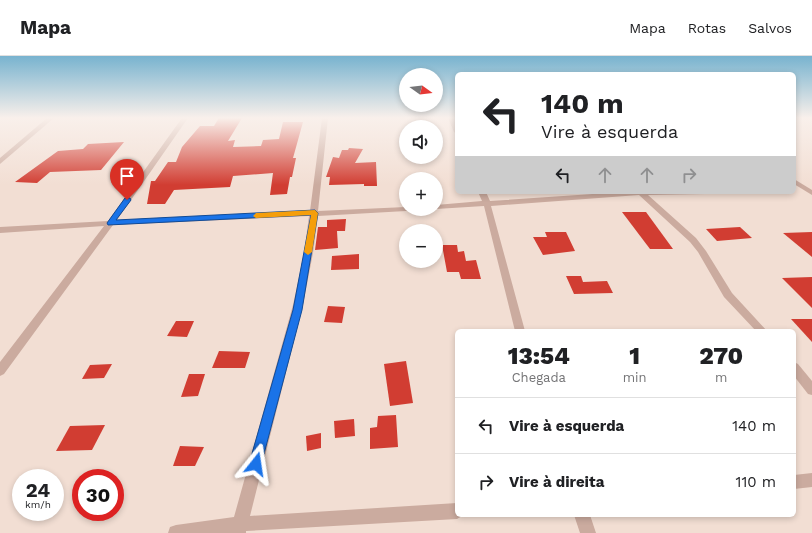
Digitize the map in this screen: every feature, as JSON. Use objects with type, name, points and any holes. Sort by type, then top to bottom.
[{"type":"street","points":[[0,162],[25,140]]},
{"type":"street","points":[[0,371],[111,223],[169,140]]},
{"type":"street","points":[[239,528],[288,339],[298,310],[315,213],[322,140]]},
{"type":"street","points":[[796,182],[810,192]]},
{"type":"street","points":[[796,190],[810,192]]},
{"type":"street","points":[[483,194],[487,204],[519,329]]},
{"type":"street","points":[[443,207],[622,194]]},
{"type":"street","points":[[642,194],[693,240],[702,251],[728,295],[760,329]]},
{"type":"street","points":[[0,230],[111,223],[399,209]]},
{"type":"street","points":[[796,370],[812,390]]},
{"type":"street","points":[[796,482],[812,480]]},
{"type":"street","points":[[176,533],[455,511]]},
{"type":"street","points":[[583,517],[588,533]]},
{"type":"building","points":[[188,140],[235,140],[233,147],[261,146],[263,140],[298,140],[293,158],[296,158],[292,177],[290,177],[287,194],[270,195],[273,173],[233,176],[230,187],[174,190],[165,204],[147,204],[151,181],[155,181],[168,162],[176,162],[182,147]]},
{"type":"building","points":[[124,142],[101,170],[50,172],[37,183],[15,182],[58,151],[83,149],[88,144]]},
{"type":"building","points":[[349,148],[363,149],[355,163],[376,162],[377,186],[364,186],[364,184],[329,185],[330,177],[326,177],[333,157],[339,158],[342,150],[348,150]]},
{"type":"building","points":[[622,212],[646,212],[673,249],[650,249]]},
{"type":"building","points":[[346,219],[345,231],[337,231],[338,248],[315,250],[318,227],[327,227],[327,220]]},
{"type":"building","points":[[740,227],[752,238],[717,241],[706,229]]},
{"type":"building","points":[[545,232],[566,232],[575,251],[543,255],[533,237],[547,237]]},
{"type":"building","points":[[812,232],[812,257],[783,233]]},
{"type":"building","points":[[443,245],[457,245],[458,252],[464,251],[466,261],[476,260],[481,279],[461,279],[459,272],[447,272]]},
{"type":"building","points":[[359,254],[359,269],[331,270],[332,256]]},
{"type":"building","points":[[566,276],[581,276],[583,282],[607,281],[613,293],[574,294]]},
{"type":"building","points":[[812,277],[812,308],[782,278]]},
{"type":"building","points":[[328,306],[345,307],[342,323],[324,322]]},
{"type":"building","points":[[791,319],[812,319],[812,342]]},
{"type":"building","points":[[176,321],[194,321],[187,337],[167,336]]},
{"type":"building","points":[[219,351],[250,352],[245,368],[212,368]]},
{"type":"building","points":[[406,361],[413,403],[390,406],[384,364]]},
{"type":"building","points":[[112,364],[104,378],[82,379],[90,365]]},
{"type":"building","points":[[189,374],[205,374],[198,396],[181,397]]},
{"type":"building","points":[[396,415],[398,447],[370,449],[370,428],[377,427],[378,416]]},
{"type":"building","points":[[354,419],[355,436],[335,438],[334,421]]},
{"type":"building","points":[[105,425],[92,450],[56,451],[70,426]]},
{"type":"building","points":[[321,433],[321,448],[307,451],[306,436]]},
{"type":"building","points":[[180,446],[204,447],[195,466],[173,466]]},
{"type":"slow traffic","points":[[256,216],[315,213],[308,252]]},
{"type":"route","points":[[127,200],[111,223],[315,213],[298,310],[290,332],[256,464]]}]
